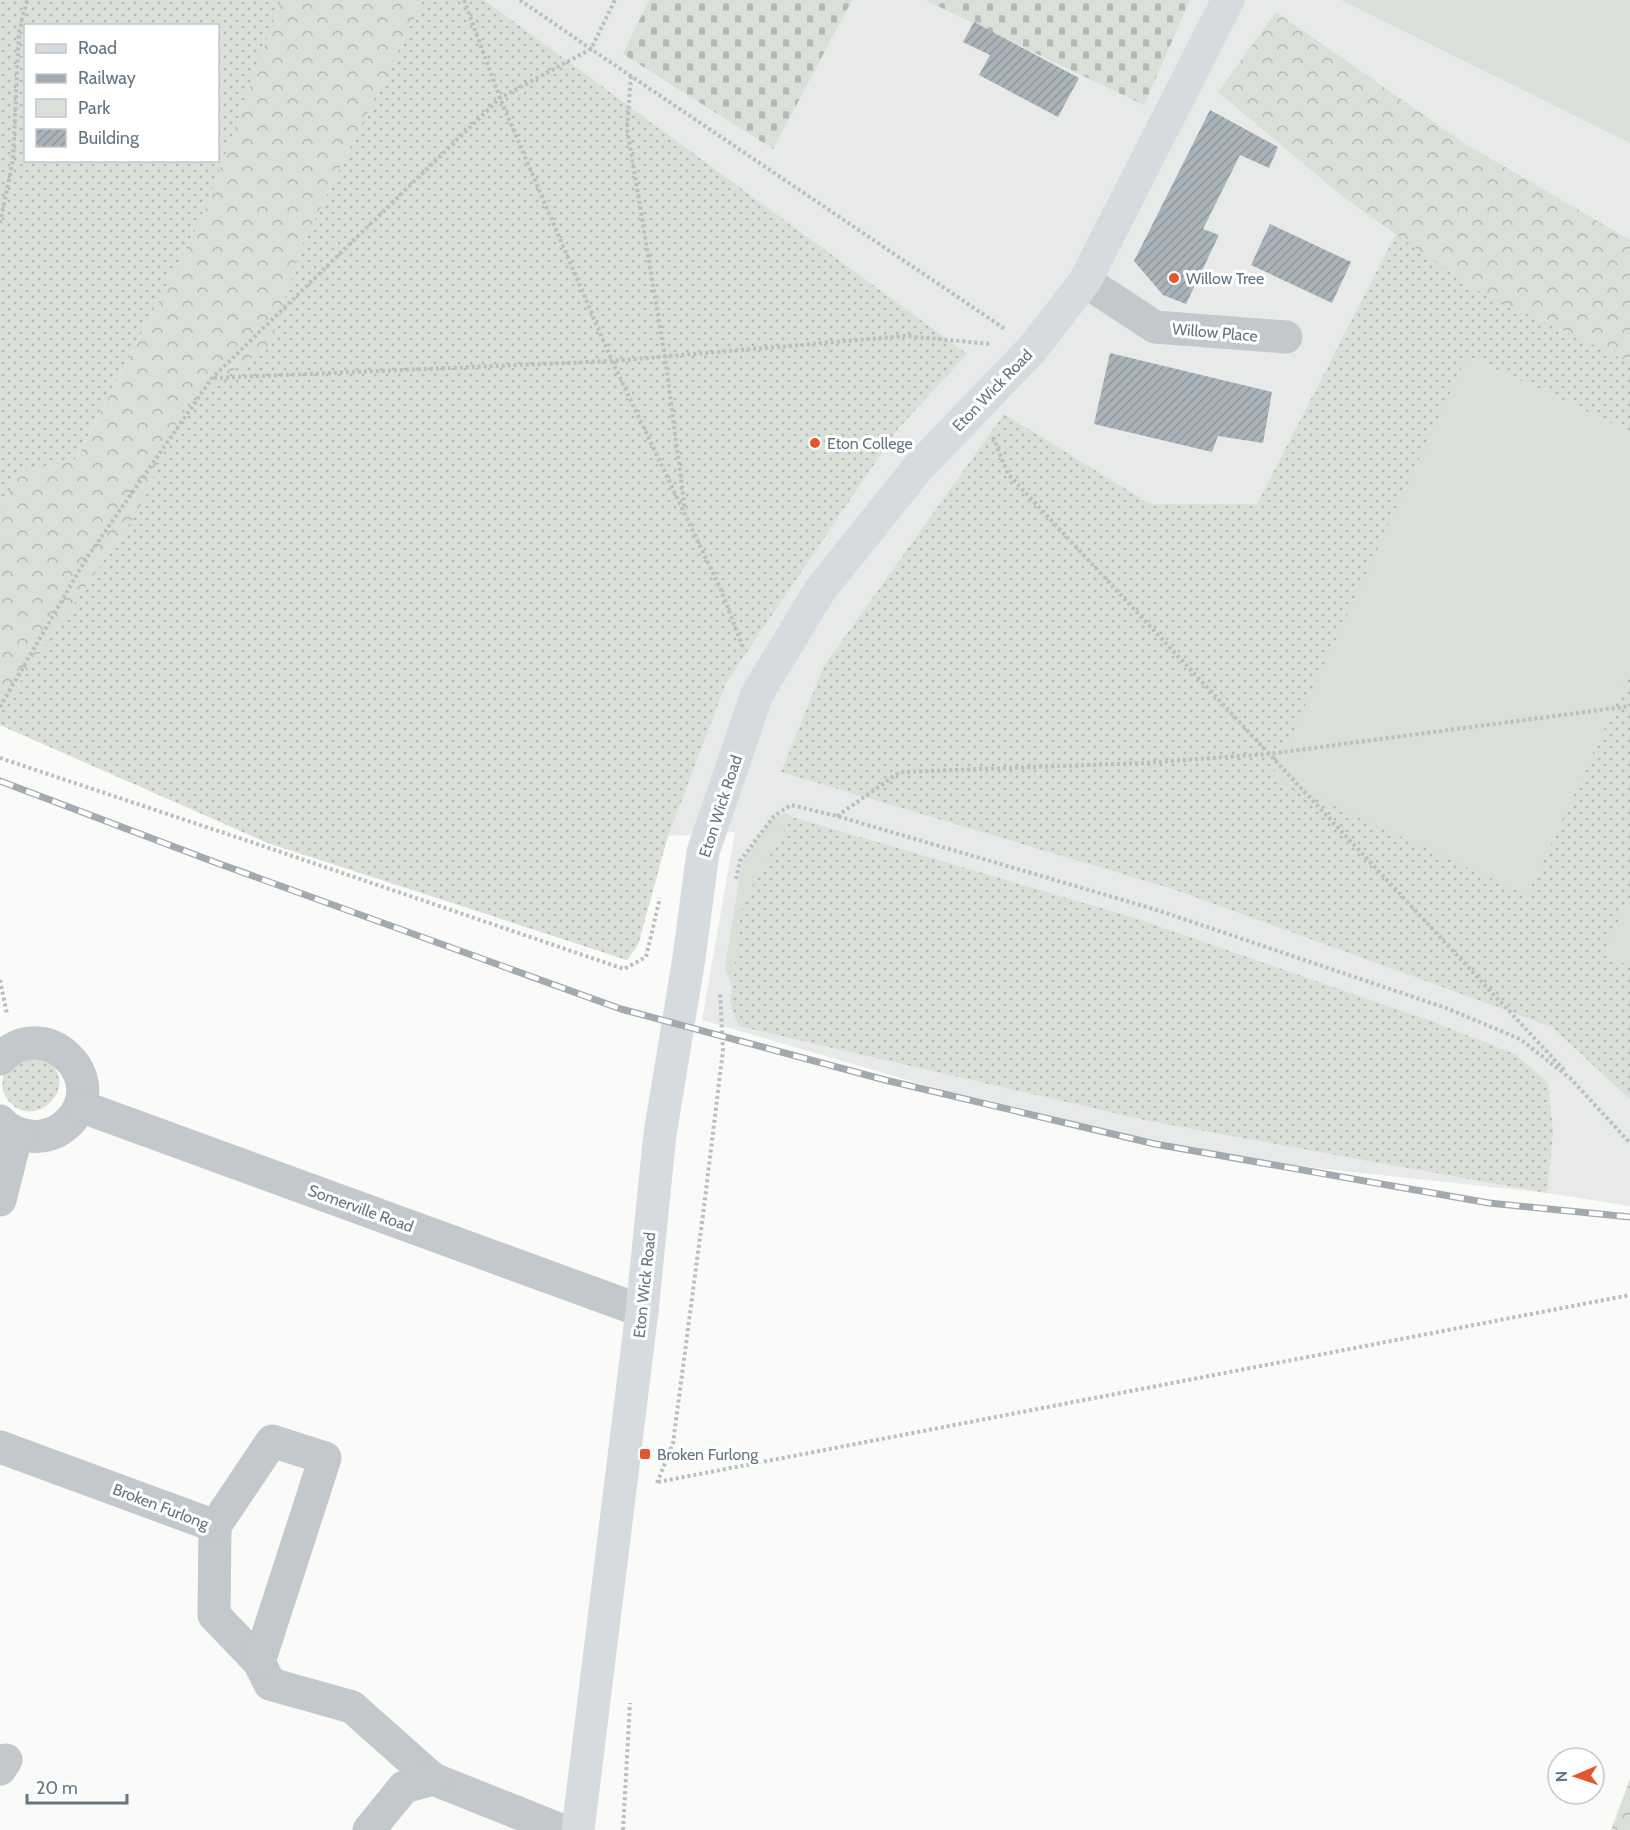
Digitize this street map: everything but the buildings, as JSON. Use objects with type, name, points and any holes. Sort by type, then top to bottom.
[{"type":"main road","name":"Eton Wick Road","points":[[578,1830],[642,1311],[660,1134],[689,958],[703,852],[757,694],[820,590],[918,468],[1033,348],[1085,281],[1228,0]]},
{"type":"street","name":"Willow Place","points":[[1085,281],[1155,327],[1286,337]]},
{"type":"street","points":[[0,1059],[13,1048],[22,1045],[38,1043],[51,1045],[65,1053],[79,1072],[82,1084],[80,1106],[75,1115],[62,1129],[52,1135],[31,1137],[9,1127],[0,1200]]},
{"type":"street","name":"Somerville Road","points":[[80,1106],[642,1311]]},
{"type":"street","points":[[215,1526],[272,1441],[325,1458],[260,1662]]},
{"type":"street","name":"Broken Furlong","points":[[0,1447],[215,1526],[214,1615],[260,1662],[270,1684],[352,1707],[433,1779],[561,1830]]},
{"type":"street","points":[[369,1830],[404,1787],[433,1779]]},
{"type":"path","points":[[0,223],[13,160],[19,32],[27,0]]},
{"type":"path","points":[[464,0],[501,99],[612,361],[722,590],[746,655]]},
{"type":"path","points":[[520,0],[1033,348]]},
{"type":"path","points":[[0,706],[86,559],[212,378],[501,99],[591,50],[615,0]]},
{"type":"path","points":[[631,76],[627,129],[665,357],[685,514]]},
{"type":"path","points":[[212,378],[612,361],[905,336],[1033,348]]},
{"type":"path","points":[[979,403],[1008,474],[1630,1142]]},
{"type":"path","points":[[837,816],[900,772],[1144,764],[1268,754],[1630,706]]},
{"type":"path","points":[[0,758],[624,969],[646,957],[661,893]]},
{"type":"path","points":[[735,884],[740,861],[774,816],[791,805],[837,816],[1157,910],[1446,1008],[1520,1039],[1570,1078],[1630,1142]]},
{"type":"path","points":[[703,852],[740,861]]},
{"type":"path","points":[[654,1490],[673,1443],[704,1207],[723,1050],[719,985]]},
{"type":"path","points":[[657,1483],[1630,1295]]},
{"type":"path","points":[[623,1830],[630,1698]]},
{"type":"shaded area","name":"Eton College","points":[[0,0],[1630,0],[1630,1206],[1547,1193],[1251,1161],[1000,1107],[702,1020],[735,832],[668,836],[627,960],[268,843],[0,725]]},
{"type":"green space","points":[[0,0],[281,0],[203,216],[75,460],[17,473],[0,512]]},
{"type":"green space","points":[[281,0],[423,0],[303,243],[269,347],[186,402],[138,511],[0,711],[0,512],[17,473],[76,460],[203,216]]},
{"type":"green space","points":[[423,0],[484,0],[967,354],[897,430],[726,683],[668,836],[638,945],[627,960],[268,843],[0,725],[0,711],[138,511],[186,402],[269,347],[303,243]]},
{"type":"green space","points":[[649,0],[852,0],[773,149],[623,54]]},
{"type":"green space","points":[[925,0],[1190,0],[1144,105]]},
{"type":"green space","points":[[1341,0],[1630,0],[1630,143]]},
{"type":"green space","points":[[1276,12],[1464,143],[1630,240],[1630,362],[1469,286],[1342,196],[1218,92]]},
{"type":"green space","points":[[1396,234],[1469,286],[1630,362],[1630,432],[1468,356],[1527,895],[1630,673],[1630,898],[1603,953],[1630,966],[1630,1099],[1552,1027],[1173,889],[781,772],[824,666],[1004,414],[1150,504],[1257,504]]},
{"type":"green space","points":[[1467,356],[1630,432],[1630,673],[1527,895],[1272,777]]},
{"type":"green space","points":[[786,813],[792,817],[742,903],[732,987],[725,968],[742,861],[771,820]]},
{"type":"green space","points":[[792,817],[1138,919],[1431,1021],[1515,1054],[1548,1083],[1553,1132],[1547,1193],[1149,1121],[738,1026],[730,1002],[742,903]]},
{"type":"green space","points":[[1630,898],[1630,966],[1603,953]]},
{"type":"green space","points":[[38,1055],[53,1066],[59,1076],[59,1087],[55,1096],[39,1110],[18,1109],[5,1096],[2,1085],[5,1069]]},
{"type":"green space","points":[[1630,1779],[1630,1830],[1611,1830]]},
{"type":"railway","points":[[0,781],[217,863],[621,1009],[885,1080],[1155,1144],[1489,1203],[1630,1217]]},
{"type":"place","name":"Willow Tree","points":[[1174,278]]},
{"type":"place","name":"Eton College","points":[[815,443]]},
{"type":"place","name":"Broken Furlong","points":[[645,1454]]}]
